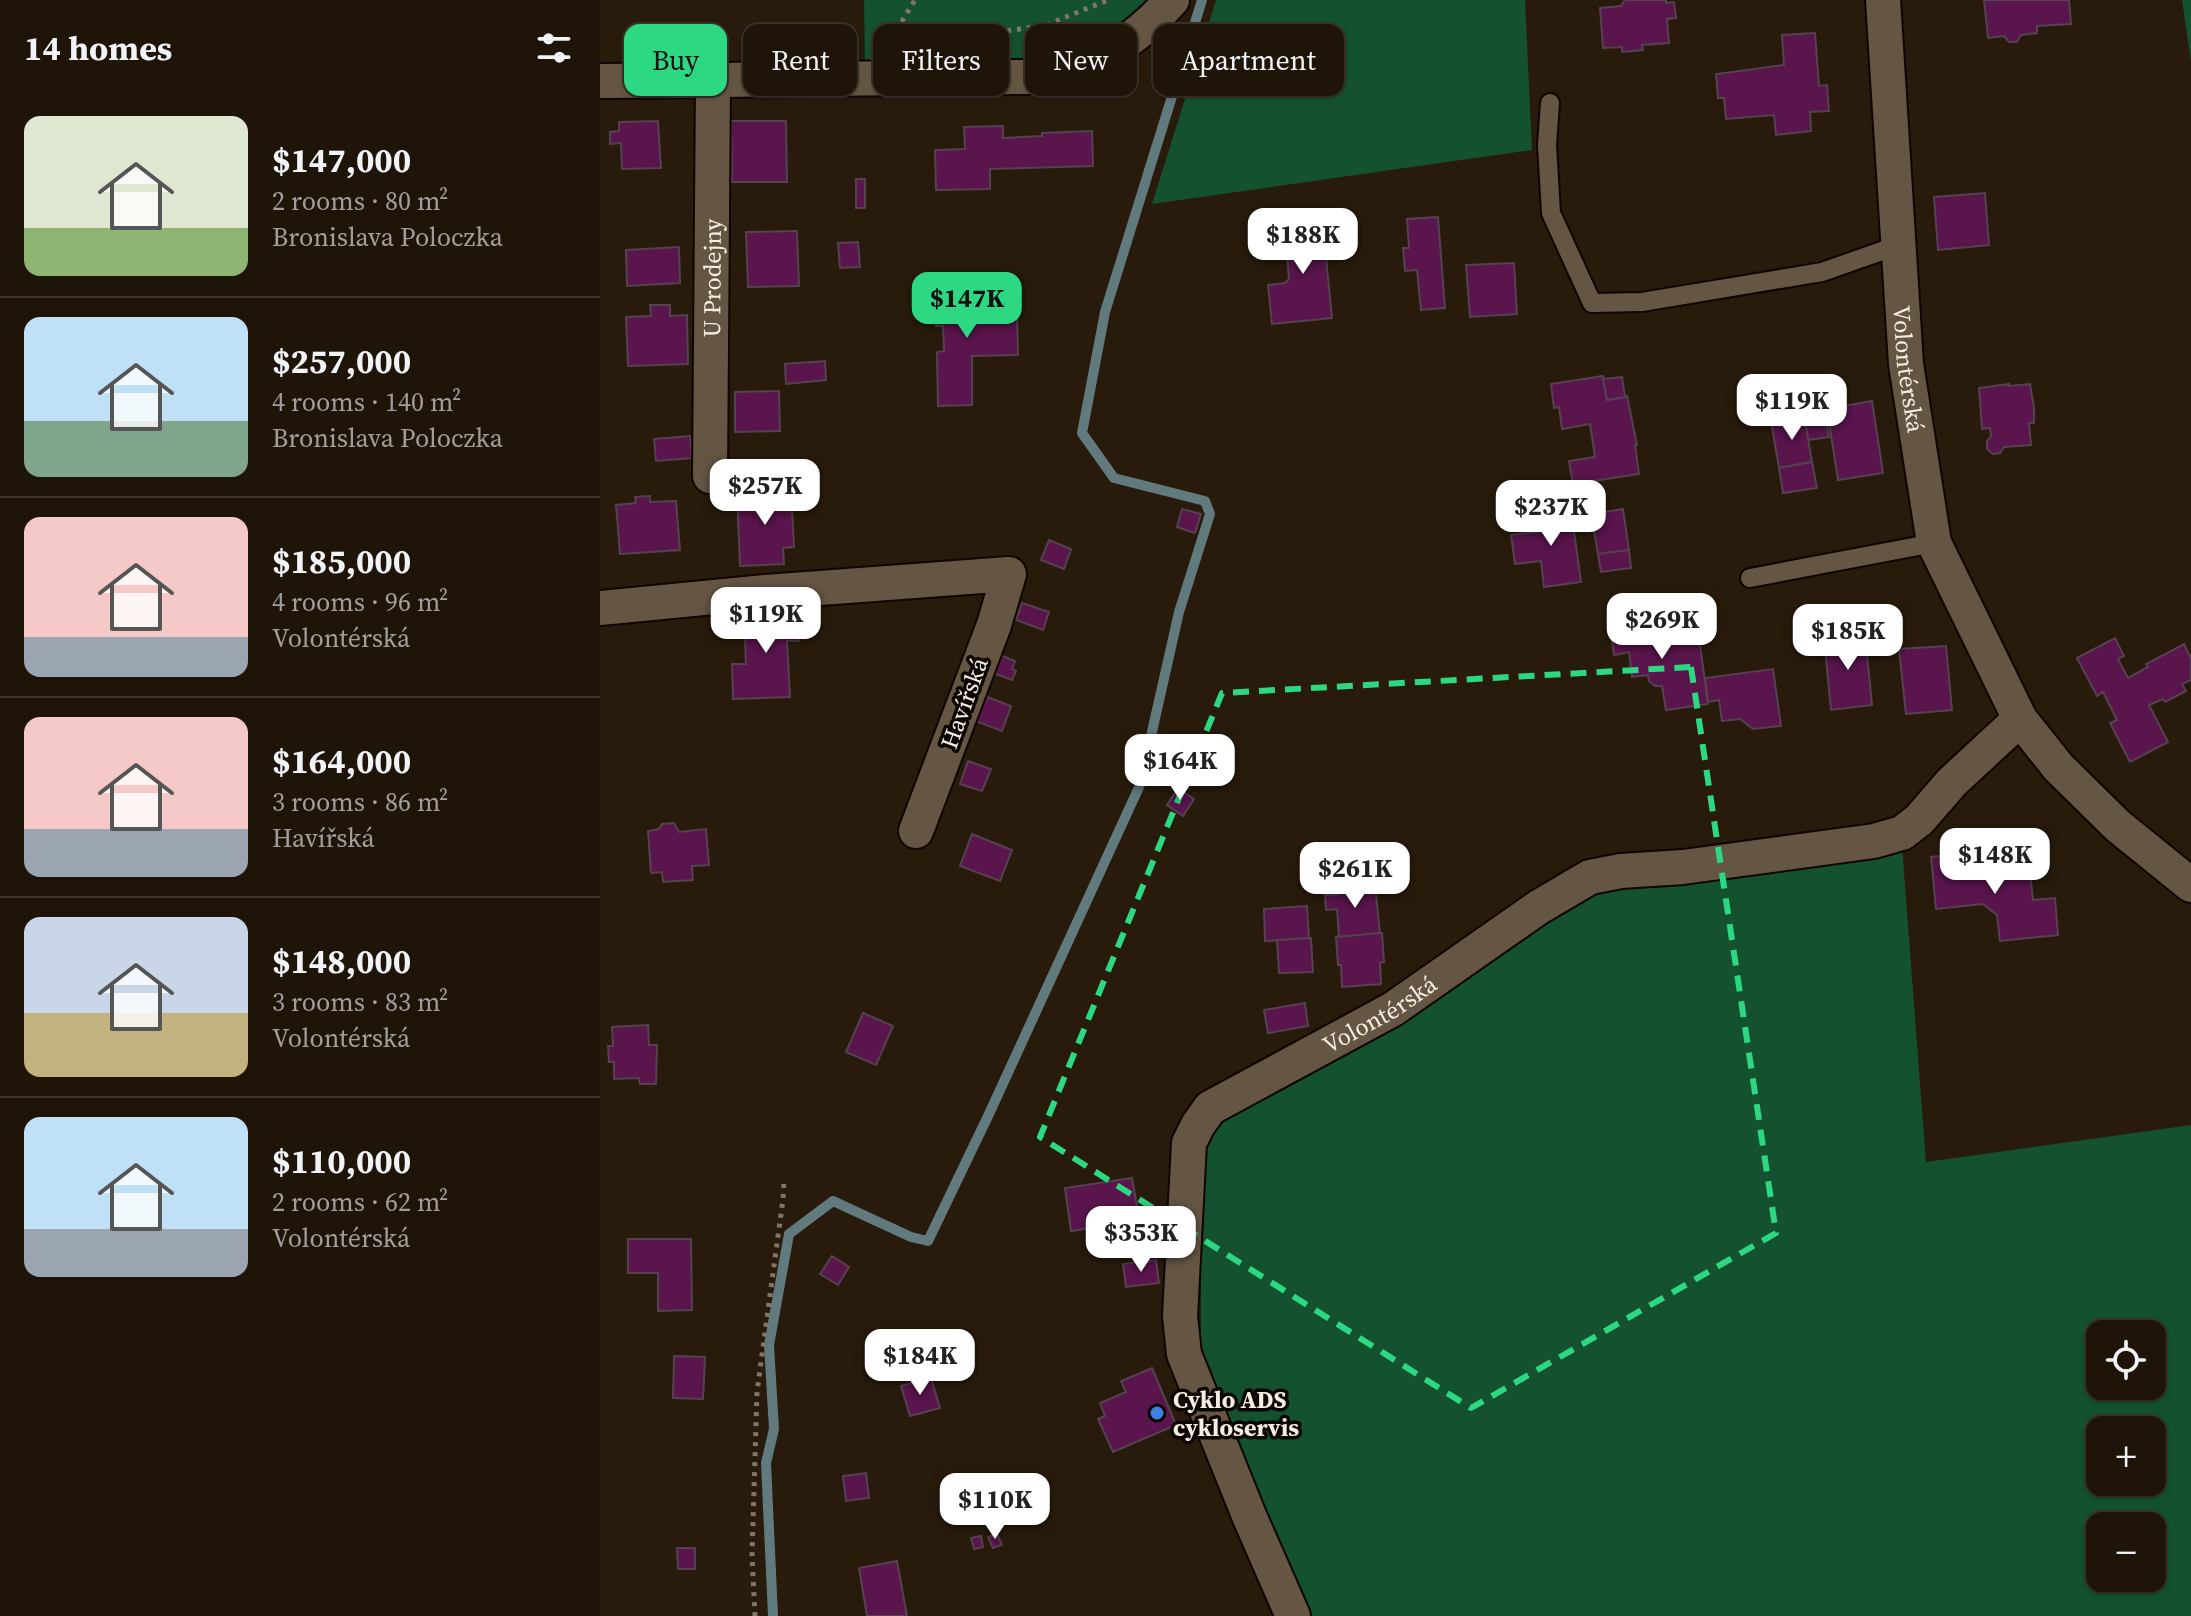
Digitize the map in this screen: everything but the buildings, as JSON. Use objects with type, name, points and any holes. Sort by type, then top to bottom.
[{"type":"street","points":[[1009,77],[1075,68],[1116,49],[1172,0]]},
{"type":"street","name":"Volontérská","points":[[1883,0],[1906,364],[1934,543],[2020,719],[2059,768],[2118,826],[2191,885]]},
{"type":"street","points":[[727,80],[873,78]]},
{"type":"street","points":[[600,81],[624,81]]},
{"type":"street","name":"U Prodejny","points":[[710,476],[713,96]]},
{"type":"street","name":"Havířská","points":[[600,608],[1009,574],[994,625],[916,831]]},
{"type":"street","name":"Volontérská","points":[[1293,1616],[1184,1354],[1180,1316],[1189,1143],[1210,1108],[1393,1009],[1526,916],[1590,877],[1874,841],[1902,833],[1919,820],[1952,782],[2020,719]]},
{"type":"lane","points":[[1550,103],[1547,145],[1551,213],[1592,303],[1642,302],[1822,272],[1899,245]]},
{"type":"lane","points":[[1750,578],[1934,543]]},
{"type":"path","points":[[899,24],[915,0]]},
{"type":"path","points":[[1009,31],[1046,25],[1108,0]]},
{"type":"path","points":[[755,1616],[752,1556],[757,1392],[784,1181]]},
{"type":"highlighted area","points":[[1691,667],[1776,1233],[1471,1408],[1040,1137],[1222,693]]},
{"type":"green space","points":[[864,0],[1152,0],[1120,24],[1025,24],[1025,65],[1009,65],[1009,24],[873,24],[873,61],[865,60]]},
{"type":"green space","points":[[1216,0],[1525,0],[1532,150],[1152,204],[1186,96],[1344,96],[1344,24],[1208,24]]},
{"type":"green space","points":[[2182,0],[2191,0],[2191,61]]},
{"type":"green space","points":[[1902,846],[1926,1162],[2191,1125],[2191,1616],[1297,1616],[1201,1357],[1201,1264],[1194,1193],[1208,1137],[1228,1116],[1601,886]]},
{"type":"waterway","points":[[773,1616],[766,1463],[774,1429],[769,1345],[789,1234],[833,1201],[911,1237],[928,1241],[1140,785],[1179,612],[1210,514],[1205,501],[1114,478],[1082,433],[1105,312],[1202,0]]},
{"type":"place","name":"Cyklo ADS cykloservis","points":[[1157,1413]]}]
